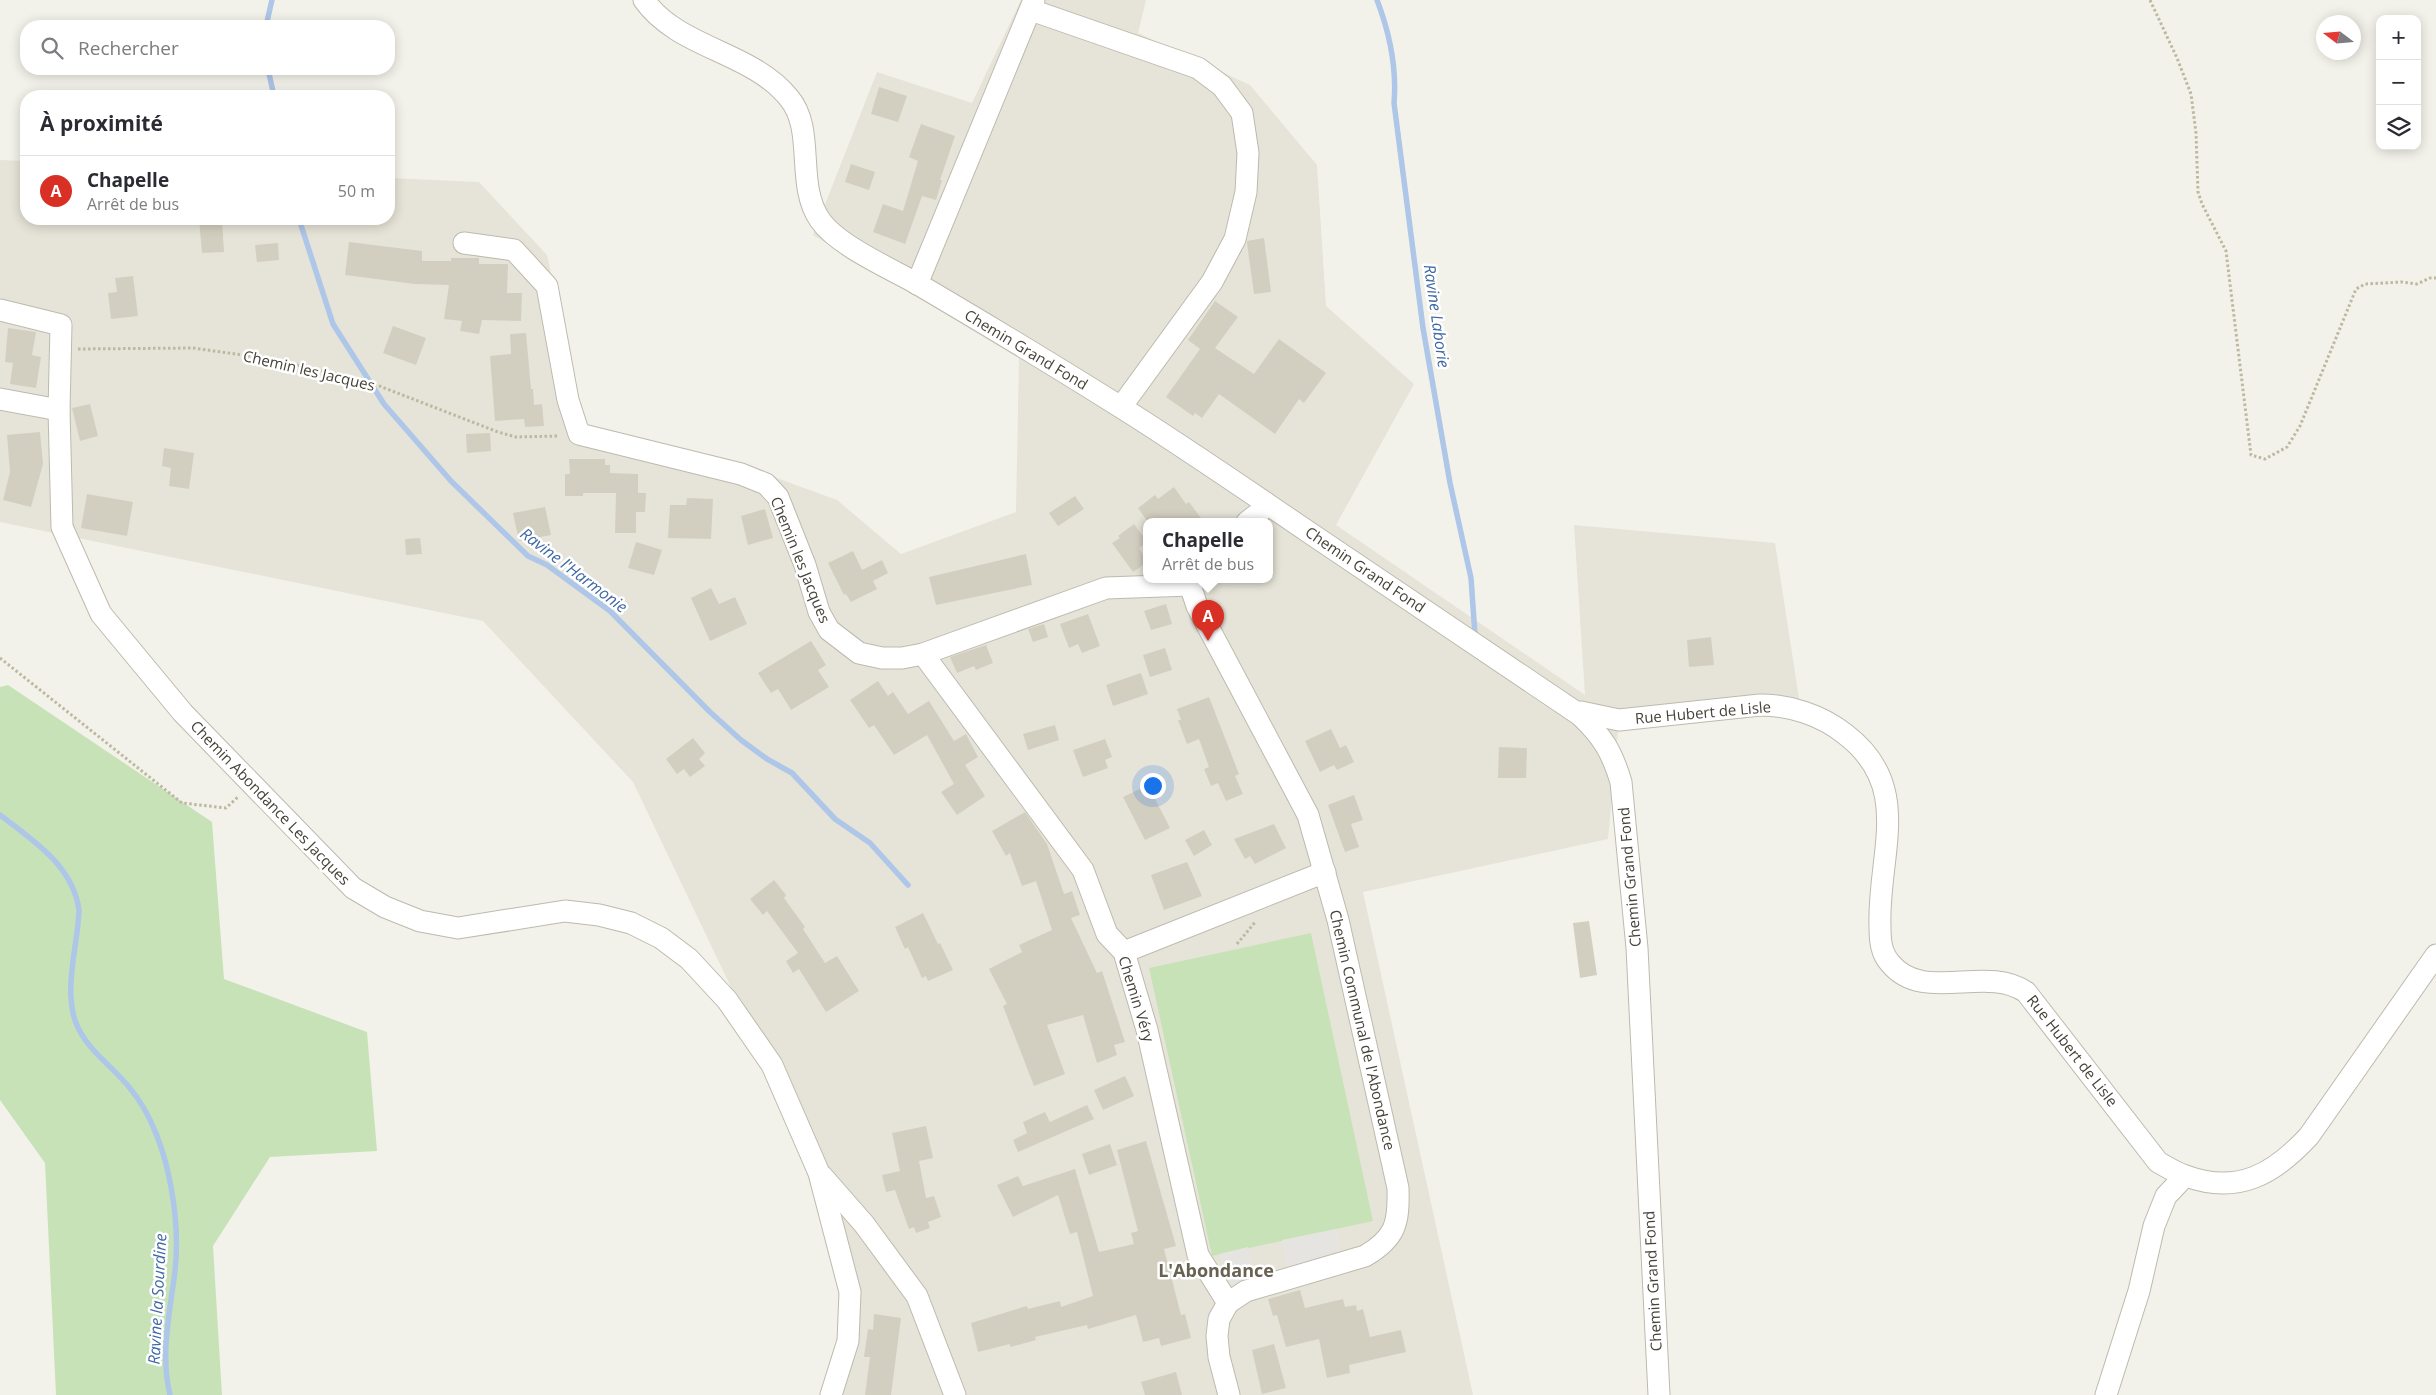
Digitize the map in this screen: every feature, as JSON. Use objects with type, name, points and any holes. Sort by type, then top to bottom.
[{"type":"street","name":"Chemin Grand Fond","points":[[644,0],[666,24],[752,68],[771,80],[791,99],[801,122],[806,178],[812,203],[820,221],[850,247],[917,284],[1121,407],[1580,715],[1601,736],[1614,758],[1621,782],[1637,948],[1659,1395]]},
{"type":"street","points":[[917,284],[1032,5],[1198,68],[1222,86],[1242,113],[1248,153],[1246,192],[1235,239],[1212,282],[1121,407]]},
{"type":"street","points":[[464,243],[514,250],[547,286],[568,400],[579,434]]},
{"type":"street","name":"Chemin Abondance Les Jacques","points":[[0,310],[61,325],[59,410],[62,528],[101,614],[183,713],[353,888],[385,907],[420,921],[458,928],[565,911],[600,915],[631,923],[661,938],[689,959],[728,1000],[772,1065],[819,1173]]},
{"type":"street","points":[[0,400],[59,410]]},
{"type":"street","name":"Chemin les Jacques","points":[[579,434],[741,474],[766,484],[778,497],[805,565],[819,612],[829,630],[859,653],[882,658],[902,658],[923,654],[1106,588],[1177,583]]},
{"type":"street","points":[[1253,518],[1266,503]]},
{"type":"street","name":"Chemin Communal de l'Abondance","points":[[1191,583],[1197,606],[1308,815],[1325,872],[1398,1188],[1399,1213],[1392,1234],[1381,1247],[1364,1256],[1246,1291],[1228,1303]]},
{"type":"street","name":"Chemin Véry","points":[[923,654],[1083,870],[1107,934],[1124,952],[1147,1030],[1198,1255],[1228,1303]]},
{"type":"street","name":"Rue Hubert de Lisle","points":[[1580,715],[1581,712],[1603,718],[1636,719],[1760,705],[1778,705],[1809,714],[1840,730],[1860,745],[1874,763],[1883,783],[1889,809],[1888,835],[1879,911],[1880,942],[1885,956],[1891,965],[1911,978],[1934,983],[1996,981],[2018,986],[2026,992],[2158,1162],[2185,1176],[2215,1183],[2234,1183],[2255,1178],[2289,1159],[2309,1136],[2436,955]]},
{"type":"street","points":[[1124,952],[1325,872]]},
{"type":"street","points":[[819,1173],[850,1292],[848,1341],[831,1395]]},
{"type":"street","points":[[819,1173],[864,1224],[917,1296],[955,1395]]},
{"type":"street","points":[[2106,1395],[2139,1291],[2154,1226],[2166,1196],[2185,1176]]},
{"type":"street","points":[[1228,1303],[1219,1319],[1217,1336],[1219,1357],[1229,1395]]},
{"type":"path","points":[[2150,0],[2177,58],[2191,94],[2196,133],[2198,192],[2202,204],[2226,250],[2250,455],[2265,459],[2287,447],[2300,426],[2356,289],[2365,284],[2402,282],[2417,284],[2430,278],[2436,278]]},
{"type":"path","name":"Chemin les Jacques","points":[[60,349],[193,348],[271,359],[369,382],[516,437],[579,434]]},
{"type":"path","points":[[0,658],[182,803],[226,808],[252,784]]},
{"type":"shaded area","points":[[1021,0],[1146,0],[1138,33],[1250,85],[1317,165],[1326,306],[1414,384],[1336,525],[1585,695],[1574,525],[1775,543],[1800,705],[1618,731],[1608,839],[1363,892],[1473,1395],[824,1395],[848,1292],[770,1069],[633,782],[483,621],[0,522],[0,160],[20,161],[20,225],[395,225],[395,178],[479,182],[547,255],[585,424],[774,477],[837,500],[901,554],[1016,512],[1019,358],[813,235],[877,72],[972,103]]},
{"type":"shaded area","points":[[1336,1229],[1343,1263],[1289,1279],[1282,1240]]},
{"type":"shaded area","points":[[1248,1247],[1257,1288],[1234,1298],[1219,1254]]},
{"type":"green space","points":[[8,685],[212,822],[224,979],[367,1032],[377,1151],[270,1157],[213,1246],[222,1395],[56,1395],[45,1163],[0,1100],[0,687]]},
{"type":"green space","points":[[1311,933],[1373,1221],[1212,1256],[1149,968]]},
{"type":"building","points":[[879,87],[907,96],[898,122],[871,114]]},
{"type":"building","points":[[921,124],[955,136],[940,180],[942,180],[936,200],[922,196],[905,244],[873,232],[883,204],[903,211],[918,161],[909,157]]},
{"type":"building","points":[[851,164],[875,172],[869,190],[845,182]]},
{"type":"building","points":[[200,225],[222,225],[224,252],[202,253]]},
{"type":"building","points":[[1264,238],[1271,292],[1254,294],[1247,241]]},
{"type":"building","points":[[349,242],[422,251],[422,261],[451,261],[451,258],[479,258],[479,264],[508,264],[507,293],[522,293],[521,321],[482,320],[479,334],[460,331],[462,321],[444,319],[449,285],[415,284],[345,275]]},
{"type":"building","points":[[278,243],[279,260],[257,262],[255,245]]},
{"type":"building","points":[[133,276],[138,316],[111,319],[108,293],[117,292],[115,278]]},
{"type":"building","points":[[1215,301],[1238,317],[1215,348],[1254,374],[1279,339],[1326,373],[1304,403],[1299,399],[1275,434],[1219,394],[1202,418],[1195,413],[1193,416],[1166,397],[1200,349],[1188,340]]},
{"type":"building","points":[[393,326],[426,338],[416,365],[383,353]]},
{"type":"building","points":[[8,328],[36,332],[32,355],[41,357],[36,388],[10,384],[13,363],[5,362]]},
{"type":"building","points":[[526,333],[534,405],[542,404],[544,426],[525,427],[524,419],[495,421],[490,356],[511,354],[510,334]]},
{"type":"building","points":[[90,404],[98,436],[80,441],[72,408]]},
{"type":"building","points":[[40,432],[43,464],[31,507],[3,500],[10,472],[7,435]]},
{"type":"building","points":[[490,433],[491,451],[467,453],[466,434]]},
{"type":"building","points":[[164,448],[194,453],[189,489],[169,486],[171,468],[162,466]]},
{"type":"building","points":[[569,459],[605,459],[605,465],[610,465],[610,473],[638,474],[638,493],[646,493],[645,512],[636,512],[636,533],[615,533],[616,493],[583,493],[583,496],[565,496],[565,474],[570,474]]},
{"type":"building","points":[[1174,487],[1186,504],[1189,502],[1201,518],[1145,518],[1138,508],[1155,495],[1158,499]]},
{"type":"building","points":[[87,494],[133,502],[127,536],[81,528]]},
{"type":"building","points":[[1075,496],[1084,509],[1058,526],[1049,513]]},
{"type":"building","points":[[687,498],[713,499],[711,539],[668,538],[670,505],[686,505]]},
{"type":"building","points":[[545,507],[551,535],[519,541],[513,513]]},
{"type":"building","points":[[765,509],[773,538],[748,545],[741,516]]},
{"type":"building","points":[[1134,524],[1143,536],[1143,545],[1139,548],[1143,555],[1143,565],[1133,572],[1112,543],[1120,538],[1118,536]]},
{"type":"building","points":[[420,538],[422,554],[406,555],[405,539]]},
{"type":"building","points":[[636,542],[662,550],[654,575],[628,568]]},
{"type":"building","points":[[853,551],[862,570],[882,560],[888,573],[873,581],[877,589],[851,602],[846,594],[844,595],[828,563]]},
{"type":"building","points":[[1026,554],[1032,585],[936,605],[929,577]]},
{"type":"building","points":[[711,588],[719,604],[735,597],[747,624],[710,641],[691,598]]},
{"type":"building","points":[[1166,604],[1172,624],[1151,630],[1144,611]]},
{"type":"building","points":[[1088,614],[1100,646],[1082,653],[1078,644],[1069,648],[1060,624]]},
{"type":"building","points":[[1044,624],[1048,637],[1033,642],[1028,629]]},
{"type":"building","points":[[1711,637],[1714,665],[1689,667],[1687,640]]},
{"type":"building","points":[[811,641],[826,665],[818,670],[829,687],[791,710],[778,689],[771,693],[758,673]]},
{"type":"building","points":[[986,645],[993,663],[976,670],[974,666],[957,673],[950,657]]},
{"type":"building","points":[[1165,648],[1172,670],[1150,677],[1143,655]]},
{"type":"building","points":[[1141,673],[1148,694],[1113,706],[1106,685]]},
{"type":"building","points":[[878,681],[888,696],[893,692],[908,714],[929,701],[954,741],[966,734],[978,757],[965,765],[985,796],[957,815],[941,792],[954,784],[927,735],[894,755],[874,725],[869,728],[850,700]]},
{"type":"building","points":[[1209,697],[1239,774],[1235,776],[1243,794],[1226,801],[1218,783],[1211,786],[1204,769],[1209,767],[1199,739],[1187,744],[1178,720],[1181,720],[1177,709]]},
{"type":"building","points":[[1055,725],[1059,740],[1028,750],[1023,734]]},
{"type":"building","points":[[1331,729],[1340,748],[1346,745],[1354,762],[1337,770],[1334,765],[1320,772],[1305,741]]},
{"type":"building","points":[[693,738],[705,753],[699,759],[705,766],[690,777],[684,769],[677,774],[666,759]]},
{"type":"building","points":[[1105,739],[1112,757],[1105,760],[1108,768],[1083,777],[1073,750]]},
{"type":"building","points":[[1499,747],[1527,748],[1526,778],[1498,778]]},
{"type":"building","points":[[1148,785],[1170,828],[1145,840],[1123,797]]},
{"type":"building","points":[[1354,795],[1363,820],[1351,824],[1359,847],[1345,852],[1328,805]]},
{"type":"building","points":[[1025,812],[1047,844],[1064,894],[1072,891],[1080,915],[1071,918],[1097,973],[1102,971],[1125,1042],[1114,1045],[1117,1055],[1097,1063],[1083,1015],[1047,1025],[1065,1074],[1034,1086],[1003,1006],[1007,1004],[989,969],[1022,952],[1019,945],[1052,930],[1036,881],[1022,886],[1010,853],[1006,856],[992,831]]},
{"type":"building","points":[[1274,824],[1286,848],[1255,864],[1250,856],[1245,859],[1234,839]]},
{"type":"building","points":[[1204,830],[1212,845],[1194,856],[1185,840]]},
{"type":"building","points":[[1187,862],[1202,896],[1164,910],[1151,875]]},
{"type":"building","points":[[774,880],[786,895],[784,898],[805,927],[803,929],[825,963],[837,956],[859,991],[826,1012],[799,969],[793,973],[786,961],[798,953],[767,911],[763,915],[750,899]]},
{"type":"building","points":[[923,913],[953,970],[928,981],[926,976],[922,978],[908,947],[905,949],[895,927]]},
{"type":"building","points":[[1589,921],[1597,975],[1580,978],[1573,923]]},
{"type":"building","points":[[1125,1076],[1134,1096],[1103,1110],[1094,1090]]},
{"type":"building","points":[[1087,1105],[1094,1119],[1018,1152],[1013,1140],[1027,1133],[1023,1122],[1045,1112],[1050,1122]]},
{"type":"building","points":[[926,1126],[933,1158],[919,1161],[926,1198],[934,1196],[941,1217],[928,1222],[930,1228],[916,1233],[914,1227],[909,1229],[895,1190],[886,1192],[882,1175],[900,1171],[892,1133]]},
{"type":"building","points":[[1146,1141],[1176,1246],[1164,1249],[1181,1315],[1185,1314],[1191,1338],[1161,1346],[1159,1338],[1143,1342],[1136,1315],[1088,1329],[1087,1325],[1035,1337],[1036,1340],[1010,1347],[1010,1344],[978,1352],[971,1323],[1027,1306],[1028,1309],[1060,1301],[1061,1307],[1093,1296],[1077,1232],[1070,1234],[1058,1195],[1013,1217],[997,1185],[1018,1176],[1023,1186],[1075,1169],[1099,1252],[1134,1244],[1131,1233],[1138,1231],[1117,1150]]},
{"type":"building","points":[[1110,1144],[1117,1165],[1089,1175],[1082,1154]]},
{"type":"building","points":[[1300,1290],[1305,1308],[1343,1299],[1345,1307],[1356,1305],[1357,1311],[1363,1309],[1370,1337],[1401,1330],[1406,1352],[1349,1365],[1350,1373],[1327,1378],[1319,1339],[1286,1347],[1277,1315],[1273,1316],[1268,1299]]},
{"type":"building","points":[[874,1314],[901,1318],[891,1395],[865,1395],[870,1357],[864,1357],[868,1329],[873,1330]]},
{"type":"building","points":[[1274,1344],[1286,1388],[1262,1394],[1252,1350]]},
{"type":"building","points":[[1176,1372],[1182,1395],[1145,1395],[1141,1382]]},
{"type":"waterway","name":"Ravine l'Harmonie","points":[[267,20],[272,0]]},
{"type":"waterway","name":"Ravine Laborie","points":[[1377,0],[1386,25],[1392,51],[1394,103],[1423,328],[1450,483],[1471,578],[1475,635]]},
{"type":"waterway","name":"Ravine l'Harmonie","points":[[269,75],[273,90]]},
{"type":"waterway","name":"Ravine l'Harmonie","points":[[301,225],[333,324],[384,404],[451,481],[528,556],[547,565],[610,611],[710,712],[741,740],[767,759],[792,773],[835,819],[870,843],[908,885]]},
{"type":"waterway","name":"Ravine la Sourdine","points":[[0,815],[50,855],[69,880],[79,910],[71,981],[72,1010],[76,1023],[86,1041],[137,1098],[151,1122],[165,1161],[173,1197],[176,1240],[176,1261],[166,1349],[167,1380],[170,1395]]},
{"type":"place","name":"Chapelle","points":[[1208,641]]},
{"type":"district","name":"L'Abondance","points":[[1216,1271]]}]
